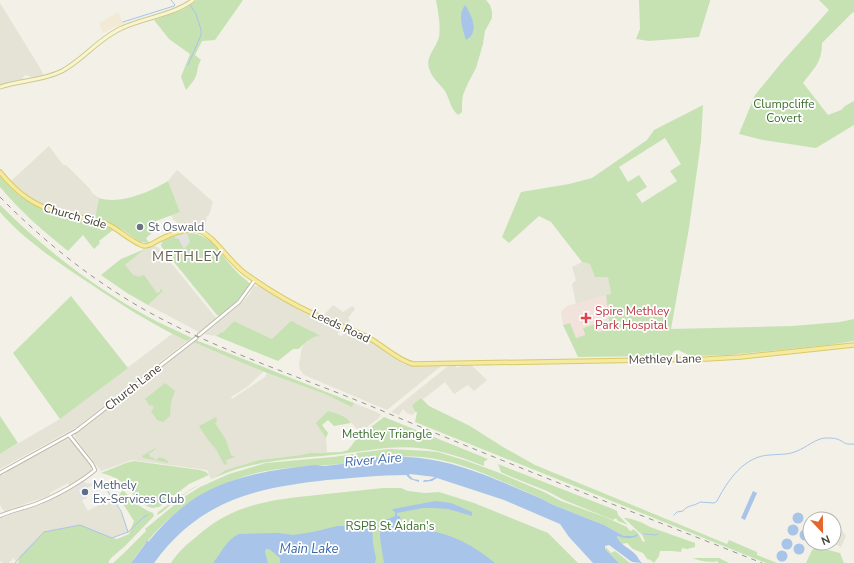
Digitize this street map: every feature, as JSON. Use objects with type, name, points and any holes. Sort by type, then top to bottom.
[{"type":"main road","points":[[0,87],[38,80],[54,75],[74,63],[112,32],[179,8],[193,0]]},
{"type":"main road","name":"Church Side","points":[[0,172],[15,189],[35,204],[61,213],[95,220],[109,226],[142,245],[150,245],[168,236],[184,231],[195,230],[202,232],[238,268],[255,280]]},
{"type":"main road","name":"Leeds Road","points":[[255,280],[284,299],[313,314],[370,338],[406,362],[421,364],[476,363]]},
{"type":"main road","name":"Methley Lane","points":[[476,363],[713,358],[749,356],[854,345]]},
{"type":"street","points":[[199,335],[239,302],[255,280]]},
{"type":"street","name":"Church Lane","points":[[0,473],[69,435],[196,338]]},
{"type":"street","points":[[0,516],[45,500],[80,481],[95,470],[69,435]]},
{"type":"shaded area","points":[[0,3],[44,76],[33,78],[27,75],[24,76],[22,80],[0,84]]},
{"type":"shaded area","points":[[118,12],[124,24],[117,28],[116,26],[103,33],[99,23]]},
{"type":"shaded area","points":[[49,146],[63,165],[66,165],[90,189],[92,193],[99,198],[95,218],[43,205],[30,197],[11,181]]},
{"type":"shaded area","points":[[177,170],[213,202],[209,215],[207,216],[205,227],[179,229],[176,221],[174,221],[171,215],[180,212],[168,181]]},
{"type":"shaded area","points":[[187,233],[190,242],[184,249],[178,238],[176,239],[174,236]]},
{"type":"shaded area","points":[[154,246],[158,247],[216,318],[199,332],[148,305],[163,291],[159,290],[157,293],[149,282],[134,277],[125,265],[145,249]]},
{"type":"shaded area","points":[[582,262],[590,264],[608,277],[611,294],[576,304],[572,284],[576,280],[572,267]]},
{"type":"shaded area","points":[[254,286],[260,286],[309,315],[339,327],[338,335],[342,336],[347,330],[369,340],[403,363],[415,366],[440,367],[387,410],[304,375],[300,370],[299,364],[302,347],[312,337],[319,335],[311,332],[272,339],[234,321],[222,333],[220,332],[216,336],[204,334],[236,308],[249,295]]},
{"type":"shaded area","name":"Spire Methley Park Hospital","points":[[606,295],[610,329],[598,332],[595,324],[583,328],[585,336],[576,338],[570,323],[563,325],[561,312],[567,306]]},
{"type":"shaded area","points":[[333,305],[343,312],[352,306],[355,309],[348,318],[350,320],[347,325],[323,316]]},
{"type":"shaded area","points":[[172,334],[187,341],[77,427],[0,469],[0,454],[60,419]]},
{"type":"shaded area","points":[[193,342],[264,371],[247,387],[231,397],[232,399],[265,377],[267,373],[325,394],[352,406],[354,403],[381,414],[379,418],[360,432],[348,419],[342,415],[317,423],[326,438],[327,452],[259,460],[211,479],[207,470],[132,460],[101,471],[75,438],[75,434]]},
{"type":"shaded area","points":[[462,365],[471,365],[487,380],[474,391],[468,385],[454,394],[445,382],[426,397],[423,399],[421,398],[412,405],[415,413],[412,415],[403,409],[399,415],[391,412],[448,366],[456,366],[457,368]]},
{"type":"shaded area","points":[[67,439],[71,440],[91,466],[91,471],[69,485],[68,483],[50,493],[50,495],[4,511],[0,505],[0,475],[4,475],[8,471]]},
{"type":"shaded area","name":"Methely Ex-Services Club","points":[[84,480],[85,483],[94,484],[83,491],[82,489],[79,490],[83,497],[86,496],[87,498],[81,501],[74,487]]},
{"type":"shaded area","points":[[74,487],[88,511],[111,498],[121,512],[128,532],[112,538],[80,525],[44,532],[16,561],[13,558],[9,563],[3,563],[0,561],[0,519],[19,511],[40,505]]},
{"type":"shaded area","points":[[842,530],[846,536],[842,545]]},
{"type":"green space","points":[[197,0],[243,0],[215,40],[202,41],[195,55],[201,60],[196,76],[186,90],[181,77],[190,54],[169,39],[154,20],[184,9]]},
{"type":"green space","points":[[436,0],[486,0],[492,11],[492,18],[485,31],[476,68],[463,95],[462,112],[458,115],[452,107],[445,91],[431,74],[428,61],[438,41],[440,32]]},
{"type":"green space","points":[[639,0],[710,1],[699,37],[649,41],[636,39],[640,29]]},
{"type":"green space","name":"Clumpcliffe Covert","points":[[819,0],[854,0],[854,12],[822,43],[821,56],[814,69],[803,83],[828,115],[841,110],[854,101],[854,125],[816,148],[763,140],[739,134],[755,95],[782,62],[829,10]]},
{"type":"green space","points":[[703,105],[701,141],[689,228],[671,329],[792,326],[840,322],[854,319],[854,341],[829,345],[728,355],[691,356],[678,350],[674,351],[671,356],[578,357],[563,325],[570,323],[576,338],[585,335],[583,328],[595,324],[598,332],[610,329],[606,295],[611,294],[608,277],[595,277],[590,264],[582,262],[551,222],[539,216],[509,243],[502,237],[521,192],[569,184],[592,178],[647,140],[654,130]],"holes":[[[665,138],[681,164],[670,171],[677,181],[642,203],[636,194],[647,187],[639,175],[628,182],[619,167]]]},
{"type":"green space","points":[[0,176],[16,193],[33,205],[52,213],[99,224],[113,230],[99,241],[100,243],[94,249],[83,235],[68,251],[32,221],[8,196],[0,187]]},
{"type":"green space","points":[[168,181],[180,212],[156,221],[159,227],[146,238],[149,243],[140,242],[123,230],[95,218],[99,198],[107,200],[125,199],[144,193]]},
{"type":"green space","points":[[0,205],[55,254],[114,297],[156,321],[192,338],[187,341],[152,323],[57,262],[10,223],[0,212]]},
{"type":"green space","points":[[192,233],[211,242],[231,266],[250,284],[238,300],[219,316],[161,246],[162,242],[173,237]]},
{"type":"green space","points":[[145,249],[125,265],[134,276],[136,275],[138,277],[144,275],[157,293],[161,289],[163,291],[148,305],[101,275],[121,259]]},
{"type":"green space","points":[[71,296],[128,368],[60,419],[13,353]]},
{"type":"green space","points":[[234,321],[272,339],[291,321],[319,335],[319,337],[317,336],[312,338],[298,349],[293,349],[278,361],[216,336],[221,332],[222,333]]},
{"type":"green space","points":[[196,340],[354,403],[352,407],[325,394],[267,373],[193,342]]},
{"type":"green space","points":[[165,383],[175,391],[171,402],[170,416],[163,422],[157,420],[151,411],[154,408],[152,405],[150,406],[145,399]]},
{"type":"green space","points":[[421,398],[429,406],[470,426],[535,465],[727,544],[729,540],[757,552],[757,555],[777,563],[766,563],[415,422],[417,412],[415,412],[412,405]]},
{"type":"green space","points":[[328,411],[344,416],[351,423],[334,426],[328,420],[322,425],[328,433],[326,438],[316,423]]},
{"type":"green space","points":[[0,416],[18,443],[0,454]]},
{"type":"green space","points":[[216,417],[217,422],[215,423],[226,440],[231,455],[235,457],[226,460],[227,464],[225,465],[199,426]]},
{"type":"green space","name":"Methley Triangle","points":[[384,417],[488,459],[484,462],[484,466],[452,455],[427,449],[397,447],[260,463],[211,479],[226,470],[259,460],[310,453],[341,452],[348,450],[358,437]]},
{"type":"green space","points":[[157,447],[149,453],[150,457],[156,460],[159,457],[165,459],[168,463],[143,458],[142,456]]},
{"type":"green space","points":[[389,449],[438,452],[467,461],[544,492],[561,501],[605,517],[627,527],[631,531],[633,529],[638,533],[643,542],[645,541],[642,535],[624,518],[629,518],[695,543],[695,547],[687,549],[682,548],[681,552],[660,551],[659,556],[654,563],[649,559],[648,560],[643,553],[633,549],[627,543],[621,544],[617,537],[633,538],[638,536],[637,534],[633,536],[624,536],[604,525],[551,504],[498,479],[467,467],[436,459],[421,457],[369,459],[357,462],[356,453]]},
{"type":"green space","points":[[354,454],[355,461],[353,463],[266,471],[245,476],[226,483],[207,492],[173,516],[158,530],[131,563],[113,563],[146,531],[145,529],[184,497],[200,487],[229,474],[266,463]]},
{"type":"green space","points":[[134,461],[200,470],[209,475],[189,484],[159,507],[152,508],[143,504],[119,480],[101,473]]},
{"type":"green space","points":[[498,464],[613,509],[617,511],[618,515],[628,525],[618,521],[616,518],[613,520],[507,475],[501,472]]},
{"type":"green space","points":[[200,485],[184,494],[157,515],[158,512],[191,489]]},
{"type":"green space","name":"RSPB St Aidan's","points":[[383,488],[401,488],[408,491],[425,493],[439,492],[474,503],[548,533],[578,563],[171,563],[176,555],[210,526],[224,517],[252,506],[283,499]]},
{"type":"green space","points":[[123,490],[136,503],[153,513],[154,516],[111,558],[108,563],[18,563],[20,556],[44,532],[80,525],[117,539],[129,534],[134,521],[118,496]]},
{"type":"green space","points":[[606,547],[611,553],[615,551],[630,563],[619,563],[605,549]]},
{"type":"green space","points":[[812,551],[832,551],[840,553],[844,563],[806,563]]},
{"type":"green space","points":[[693,558],[719,558],[729,563],[718,563],[718,561],[712,562]]},
{"type":"water","points":[[465,5],[472,19],[474,28],[473,33],[466,40],[461,18],[461,13]]},
{"type":"water","name":"River Aire","points":[[402,456],[440,461],[474,471],[604,525],[624,536],[633,536],[637,534],[638,536],[630,538],[617,537],[621,543],[634,553],[642,563],[632,562],[609,545],[605,546],[605,549],[619,563],[593,563],[569,537],[560,524],[504,500],[437,478],[432,481],[423,482],[424,480],[429,480],[435,477],[410,474],[409,475],[413,479],[419,480],[419,482],[410,479],[406,475],[376,476],[300,483],[252,493],[230,501],[209,512],[190,525],[171,542],[154,563],[131,563],[147,540],[148,542],[178,511],[197,497],[213,488],[246,477],[280,469],[315,465],[324,466],[361,462],[370,458]]},
{"type":"water","points":[[753,491],[757,493],[745,520],[741,518]]},
{"type":"water","points":[[435,501],[451,503],[472,512],[472,516],[448,509],[423,508],[397,513],[397,516],[400,516],[401,523],[405,525],[440,533],[462,541],[495,563],[384,563],[380,541],[380,529],[383,521],[395,516],[395,512],[392,510]]},
{"type":"water","points":[[798,512],[802,514],[802,522],[798,524],[794,522],[792,518],[794,514]]},
{"type":"water","name":"Main Lake","points":[[372,520],[373,544],[376,558],[375,563],[280,563],[280,558],[269,549],[266,549],[265,552],[268,563],[213,563],[227,543],[239,534],[278,533],[293,535],[337,526],[353,526],[364,521]]},
{"type":"water","points":[[793,524],[797,526],[799,530],[797,534],[793,536],[789,534],[787,530],[789,526]]},
{"type":"water","points":[[802,530],[802,540],[799,535]]},
{"type":"water","points":[[787,538],[791,540],[793,544],[791,548],[787,550],[783,548],[781,544],[783,540]]},
{"type":"water","points":[[799,543],[801,544],[802,551],[804,551],[799,555],[795,553],[793,549],[795,545]]},
{"type":"water","points":[[782,550],[786,552],[788,556],[786,560],[782,562],[778,560],[776,556],[778,552]]},
{"type":"waterway","points":[[123,22],[174,6],[175,5],[171,0]]},
{"type":"waterway","points":[[188,65],[201,35],[196,14],[190,5]]},
{"type":"waterway","points":[[674,515],[677,512],[683,511],[700,502],[714,503],[717,501],[726,485],[738,470],[745,464],[761,456],[787,454],[825,438],[840,440],[846,444],[854,444]]},
{"type":"waterway","points":[[107,490],[121,511],[128,532]]},
{"type":"waterway","points":[[15,563],[44,532],[80,525],[112,538],[128,532],[148,515]]},
{"type":"waterway","points":[[644,534],[658,534]]},
{"type":"railway","points":[[0,197],[50,244],[106,286],[145,310],[203,339],[526,470],[762,563]]},
{"type":"place","name":"St Oswald","points":[[140,227]]},
{"type":"place","name":"Spire Methley Park Hospital","points":[[586,318]]},
{"type":"place","name":"Methely Ex-Services Club","points":[[85,492]]},
{"type":"district","name":"METHLEY","points":[[187,256]]}]
